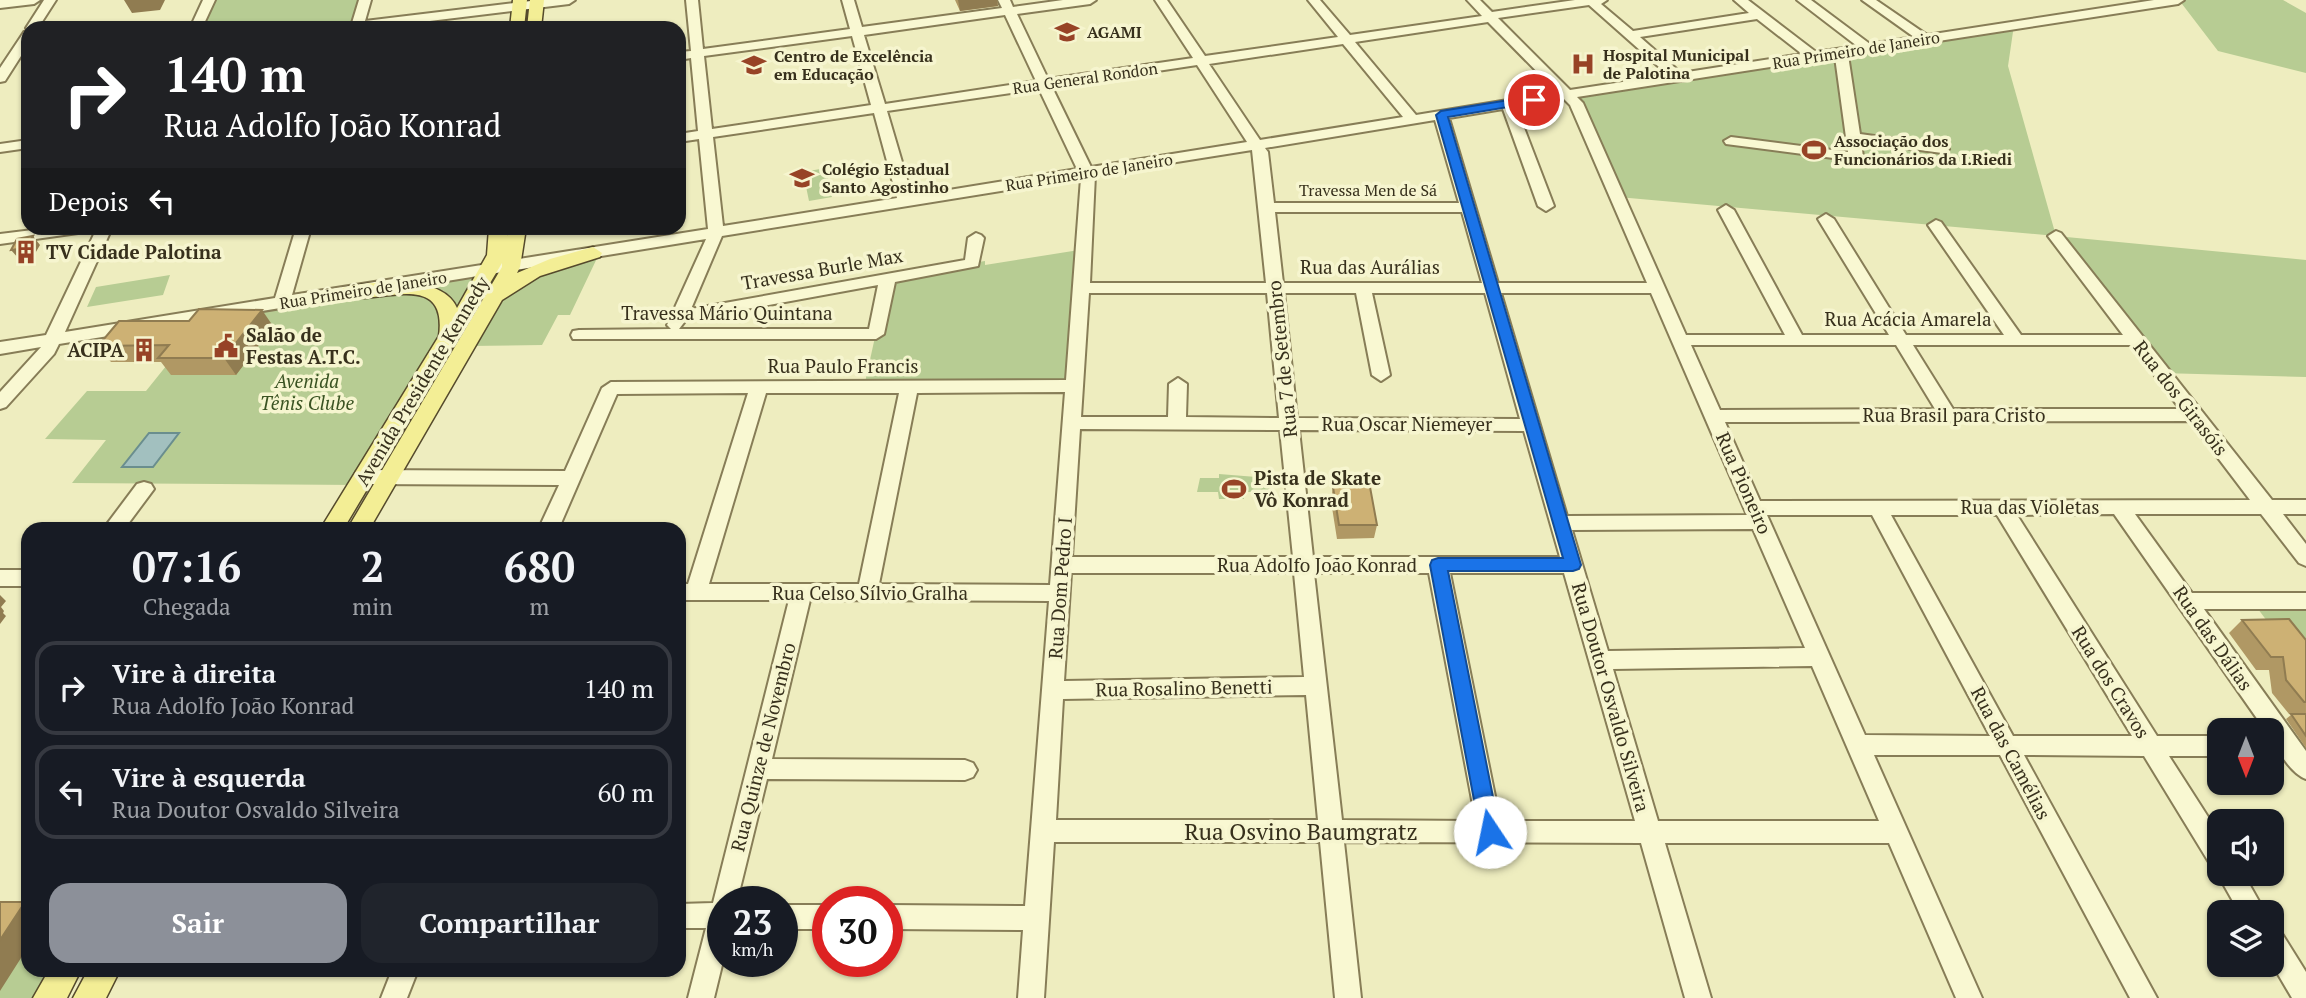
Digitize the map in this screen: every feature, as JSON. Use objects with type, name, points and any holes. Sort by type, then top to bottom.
[{"type":"main road","points":[[535,21],[536,2]]},
{"type":"main road","points":[[518,21],[520,3]]},
{"type":"main road","name":"Avenida Presidente Kennedy","points":[[497,235],[496,254],[500,268]]},
{"type":"main road","name":"Avenida Presidente Kennedy","points":[[362,522],[472,333],[514,235]]},
{"type":"main road","points":[[472,333],[499,295],[516,281],[536,270],[593,253]]},
{"type":"main road","name":"Avenida Presidente Kennedy","points":[[336,522],[448,341],[500,268]]},
{"type":"main road","points":[[347,293],[401,288],[433,294],[446,301],[452,312],[453,324],[448,341]]},
{"type":"main road","points":[[49,998],[62,977]]},
{"type":"main road","points":[[89,998],[101,977]]},
{"type":"street","points":[[0,4],[34,0]]},
{"type":"street","points":[[36,21],[50,0]]},
{"type":"street","points":[[199,21],[209,0]]},
{"type":"street","points":[[360,21],[365,0]]},
{"type":"street","points":[[398,21],[520,3],[569,0]]},
{"type":"street","points":[[671,335],[716,233],[692,0]]},
{"type":"street","points":[[848,0],[906,202]]},
{"type":"street","points":[[686,55],[858,32],[1006,6],[1090,0]]},
{"type":"street","name":"Rua 7 de Setembro","points":[[1161,0],[1261,152],[1348,998]]},
{"type":"street","points":[[1314,0],[1412,120]]},
{"type":"street","name":"Rua Pioneiro","points":[[1473,0],[1576,103],[1969,998]]},
{"type":"street","points":[[1740,0],[1813,56]]},
{"type":"street","points":[[1803,0],[1868,48]]},
{"type":"street","points":[[1868,0],[1925,39]]},
{"type":"street","name":"Rua Primeiro de Janeiro","points":[[0,348],[906,202],[1088,176],[1256,145],[1569,94],[2178,0]]},
{"type":"street","points":[[1596,1],[1629,35],[1678,77]]},
{"type":"street","name":"Rua General Rondon","points":[[686,137],[1490,17],[1550,3],[1596,1]]},
{"type":"street","name":"Rua Dom Pedro I","points":[[1006,6],[1088,176],[1031,998]]},
{"type":"street","points":[[1629,35],[1760,15]]},
{"type":"street","points":[[2,72],[21,45]]},
{"type":"street","points":[[1731,141],[1856,157],[1841,52]]},
{"type":"street","points":[[2,72],[21,68]]},
{"type":"street","points":[[1508,104],[1546,206]]},
{"type":"street","name":"Rua Doutor Osvaldo Silveira","points":[[1441,115],[1698,998]]},
{"type":"street","points":[[1853,137],[1942,149]]},
{"type":"street","points":[[0,148],[21,145]]},
{"type":"street","name":"Travessa Men de Sá","points":[[1266,208],[1469,208]]},
{"type":"street","points":[[1726,210],[1796,340]]},
{"type":"street","points":[[1826,219],[1948,416]]},
{"type":"street","points":[[1936,225],[2016,340]]},
{"type":"street","points":[[0,239],[28,235]]},
{"type":"street","points":[[0,403],[48,350],[101,235]]},
{"type":"street","points":[[282,303],[301,235]]},
{"type":"street","name":"Rua dos Girasóis","points":[[2056,236],[2306,558]]},
{"type":"street","name":"Travessa Burle Max","points":[[679,316],[972,263],[976,238]]},
{"type":"street","name":"Travessa Mário Quintana","points":[[579,335],[876,334],[888,278]]},
{"type":"street","name":"Rua das Aurálias","points":[[1082,288],[1658,288]]},
{"type":"street","points":[[1363,288],[1381,375]]},
{"type":"street","name":"Rua Acácia Amarela","points":[[1681,340],[2136,340]]},
{"type":"street","points":[[1177,423],[1178,384]]},
{"type":"street","name":"Rua Paulo Francis","points":[[611,388],[1074,386]]},
{"type":"street","points":[[687,592],[759,387]]},
{"type":"street","points":[[867,593],[909,387]]},
{"type":"street","points":[[552,522],[611,388]]},
{"type":"street","name":"Rua Brasil para Cristo","points":[[1714,416],[2194,415]]},
{"type":"street","name":"Rua Oscar Niemeyer","points":[[1072,423],[1531,425]]},
{"type":"street","points":[[363,477],[571,478]]},
{"type":"street","points":[[119,522],[144,489]]},
{"type":"street","name":"Rua dos Cravos","points":[[2002,507],[2207,837]]},
{"type":"street","name":"Rua das Dálias","points":[[2119,507],[2186,601],[2263,718]]},
{"type":"street","name":"Rua das Violetas","points":[[1560,523],[1878,508],[2306,507]]},
{"type":"street","name":"Rua das Camélias","points":[[1878,508],[2144,998]]},
{"type":"street","name":"Rua Adolfo João Konrad","points":[[1062,565],[1573,565]]},
{"type":"street","points":[[1438,565],[1490,832]]},
{"type":"street","points":[[0,578],[21,578]]},
{"type":"street","name":"Rua Celso Sílvio Gralha","points":[[687,592],[1060,593]]},
{"type":"street","name":"Rua Quinze de Novembro","points":[[729,886],[802,593]]},
{"type":"street","points":[[2186,601],[2306,601]]},
{"type":"street","points":[[1600,660],[1820,657]]},
{"type":"street","name":"Rua Rosalino Benetti","points":[[1053,690],[1315,686]]},
{"type":"street","points":[[1858,745],[2207,746]]},
{"type":"street","name":"Rua das Dálias","points":[[2284,749],[2306,769]]},
{"type":"street","points":[[758,769],[965,770]]},
{"type":"street","name":"Rua Osvino Baumgratz","points":[[1042,831],[1896,832]]},
{"type":"street","points":[[686,915],[707,913]]},
{"type":"street","points":[[903,917],[1036,918]]},
{"type":"street","points":[[2284,960],[2306,996]]},
{"type":"street","name":"Rua Quinze de Novembro","points":[[701,998],[707,974]]},
{"type":"street","points":[[394,998],[402,977]]},
{"type":"green space","points":[[209,0],[365,0],[359,21],[199,21]]},
{"type":"green space","points":[[2179,0],[2283,0],[2306,13],[2306,73],[2218,51]]},
{"type":"green space","name":"Associação dos Funcionários da I.Riedi","points":[[2014,25],[2008,66],[2056,236],[1618,197],[1569,94]]},
{"type":"green space","points":[[826,168],[832,197],[809,201],[803,172]]},
{"type":"green space","points":[[2056,236],[2306,260],[2306,377],[2161,373]]},
{"type":"green space","points":[[1079,250],[1075,386],[864,387],[888,278],[985,261],[985,265]]},
{"type":"green space","points":[[599,254],[570,315],[558,315],[542,345],[468,346],[502,296],[526,278]]},
{"type":"green space","points":[[484,272],[457,318],[453,306],[405,285]]},
{"type":"green space","points":[[170,275],[163,295],[87,307],[96,287]]},
{"type":"green space","name":"Avenida Tênis Clube","points":[[420,290],[452,312],[359,485],[72,483],[106,440],[45,439],[87,391],[146,391],[207,315],[347,293]]},
{"type":"green space","name":"Pista de Skate Vô Konrad","points":[[1219,474],[1269,478],[1271,492],[1244,492],[1244,499],[1219,499],[1218,492],[1197,492],[1200,478],[1219,478]]},
{"type":"green space","points":[[2258,609],[2306,609],[2306,673]]},
{"type":"green space","points":[[0,912],[21,912],[21,977],[55,977],[42,998],[0,998]]},
{"type":"water","points":[[149,433],[179,433],[153,467],[122,467]]},
{"type":"building","points":[[33,236],[26,248],[11,250],[17,239]]},
{"type":"building","points":[[199,309],[262,310],[224,358],[158,358],[169,345],[98,346],[119,321],[189,321]]},
{"type":"building","points":[[1333,487],[1370,487],[1377,525],[1339,525]]},
{"type":"building","points":[[2289,619],[2306,640],[2306,702],[2286,680],[2283,657],[2271,657],[2242,620]]},
{"type":"building","points":[[2291,714],[2306,714],[2306,736]]},
{"type":"building","points":[[0,902],[21,902],[21,908],[0,940]]},
{"type":"place","name":"AGAMI","points":[[1067,32]]},
{"type":"place","name":"Hospital Municipal de Palotina","points":[[1583,64]]},
{"type":"place","name":"Centro de Excelência em Educação","points":[[754,65]]},
{"type":"place","name":"Associação dos Funcionários da I.Riedi","points":[[1814,150]]},
{"type":"place","name":"Colégio Estadual Santo Agostinho","points":[[802,178]]},
{"type":"place","name":"TV Cidade Palotina","points":[[26,252]]},
{"type":"place","name":"Salão de Festas A.T.C.","points":[[226,346]]},
{"type":"place","name":"ACIPA","points":[[144,350]]},
{"type":"place","name":"Pista de Skate Vô Konrad","points":[[1234,489]]},
{"type":"route","points":[[1490,832],[1438,565],[1573,565],[1441,115],[1534,100]]}]
